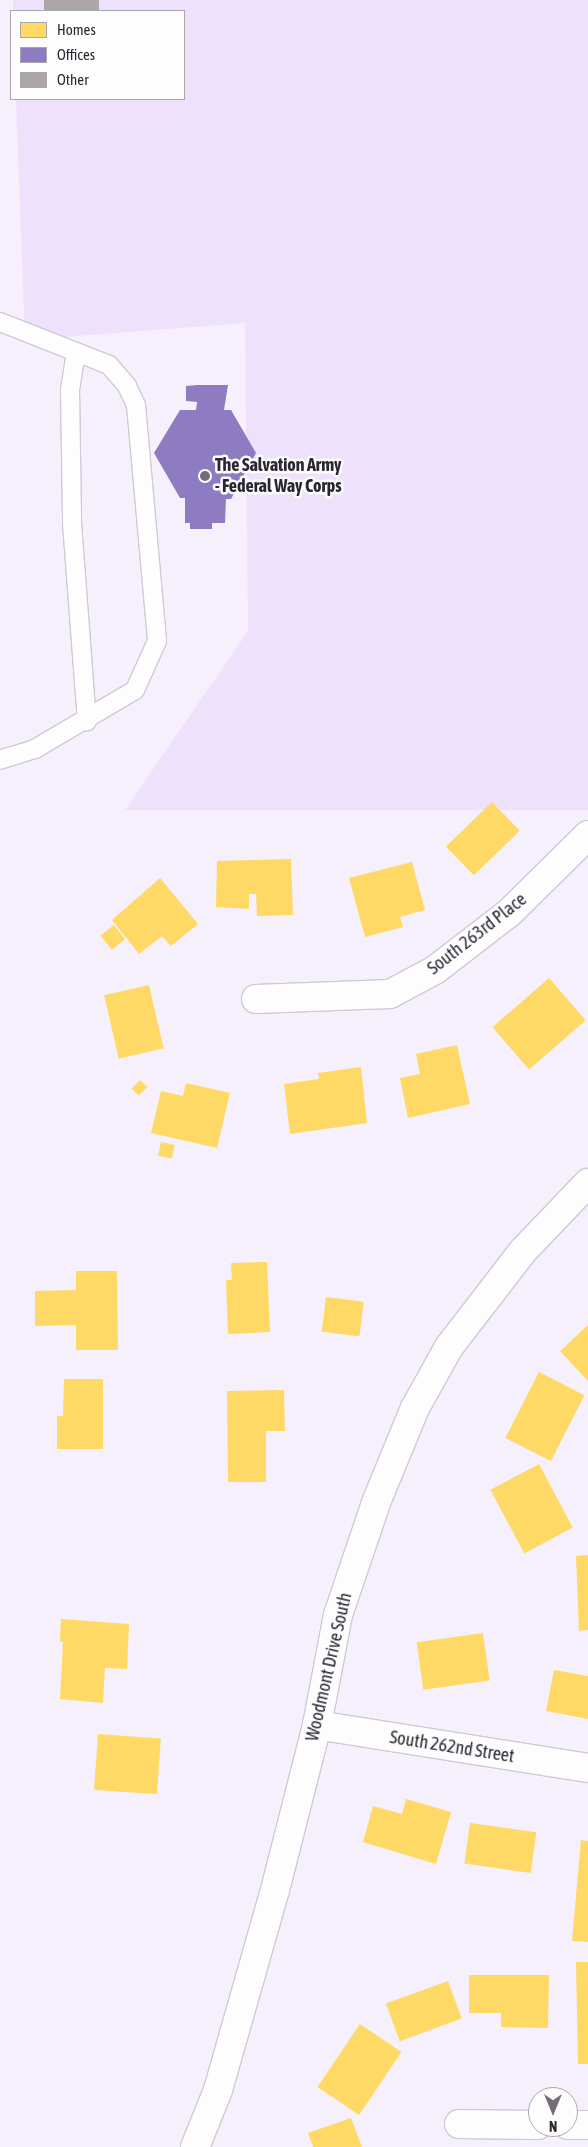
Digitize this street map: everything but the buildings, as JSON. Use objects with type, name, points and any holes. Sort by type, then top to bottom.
[{"type":"main road","name":"South 263rd Place","points":[[256,999],[390,994],[435,970],[509,914],[588,835]]},
{"type":"main road","name":"Woodmont Drive South","points":[[195,2147],[218,2090],[275,1890],[316,1725],[338,1615],[377,1500],[415,1408],[449,1347],[482,1300],[522,1251],[588,1183]]},
{"type":"main road","name":"South 262nd Street","points":[[316,1725],[588,1768]]},
{"type":"main road","points":[[459,2124],[528,2125]]},
{"type":"lane","points":[[0,322],[110,365],[127,386],[136,405],[157,641],[136,690],[87,722],[35,749],[0,760]]},
{"type":"lane","points":[[76,352],[70,390],[72,523],[87,722]]},
{"type":"shaded area","points":[[13,0],[588,0],[588,810],[125,810],[248,631],[245,323],[25,340],[16,100],[185,100],[185,10],[13,10]]},
{"type":"place","name":"The Salvation Army - Federal Way Corps","points":[[205,476]]}]
